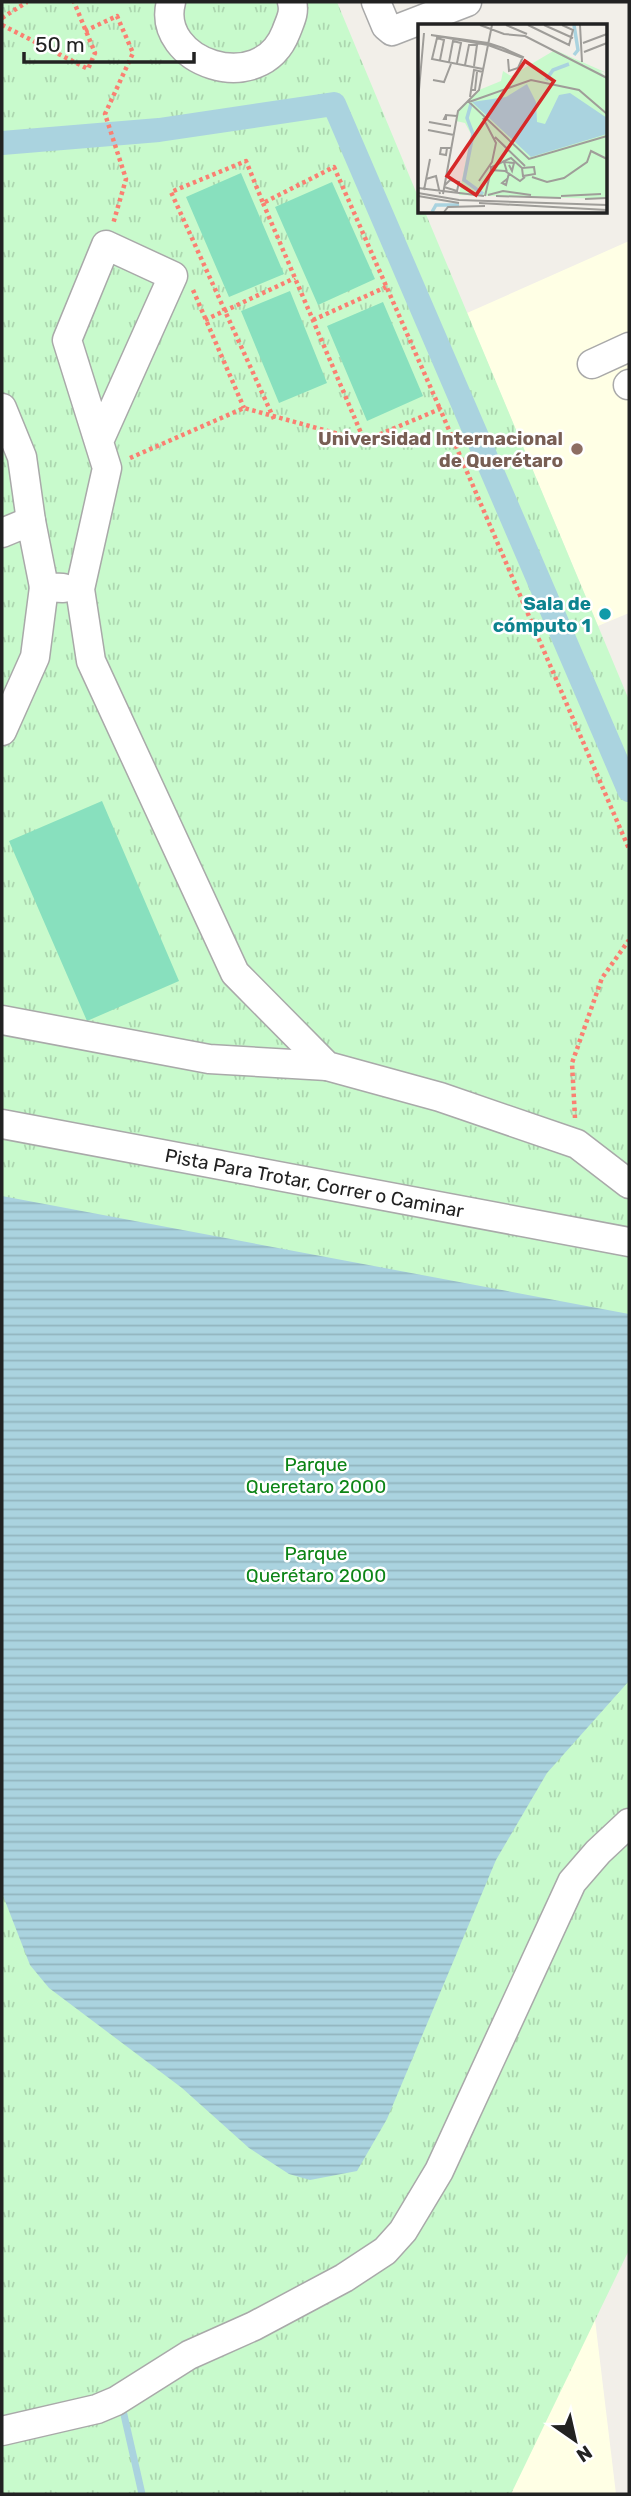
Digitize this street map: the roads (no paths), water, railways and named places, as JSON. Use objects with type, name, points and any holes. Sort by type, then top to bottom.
[{"type":"street","points":[[171,2],[174,31],[190,54],[216,68],[255,66],[280,47],[295,11],[292,2]]},
{"type":"street","points":[[376,2],[386,26],[392,31],[467,2]]},
{"type":"street","points":[[100,439],[173,276],[106,245],[67,340],[107,468],[80,589],[91,661],[235,973],[327,1066]]},
{"type":"street","points":[[592,364],[629,347]]},
{"type":"street","points":[[2,408],[22,457],[44,587],[35,657],[2,728]]},
{"type":"street","points":[[2,534],[31,522]]},
{"type":"street","points":[[44,587],[80,589]]},
{"type":"street","points":[[2,1020],[209,1059],[327,1066],[440,1097],[577,1144],[629,1184]]},
{"type":"street","name":"Pista Para Trotar, Correr o Caminar","points":[[2,1124],[629,1242]]},
{"type":"street","points":[[2,2431],[97,2409],[139,2388],[189,2355],[254,2326],[344,2278],[384,2251],[403,2231],[439,2171],[572,1882],[598,1852],[629,1823]]},
{"type":"water","points":[[2,1196],[629,1314],[629,1681],[547,1773],[496,1860],[387,2119],[357,2171],[310,2180],[289,2174],[249,2148],[182,2088],[49,1988],[30,1965],[2,1893]]},
{"type":"waterway","points":[[2,143],[159,130],[334,104],[629,790]]},
{"type":"waterway","points":[[122,2406],[142,2494]]},
{"type":"place","name":"Universidad Internacional de Querétaro","points":[[577,449]]},
{"type":"place","name":"Sala de cómputo 1","points":[[605,614]]},
{"type":"park label","name":"Parque Queretaro 2000","points":[[316,1475]]},
{"type":"park label","name":"Parque Querétaro 2000","points":[[316,1564]]}]
